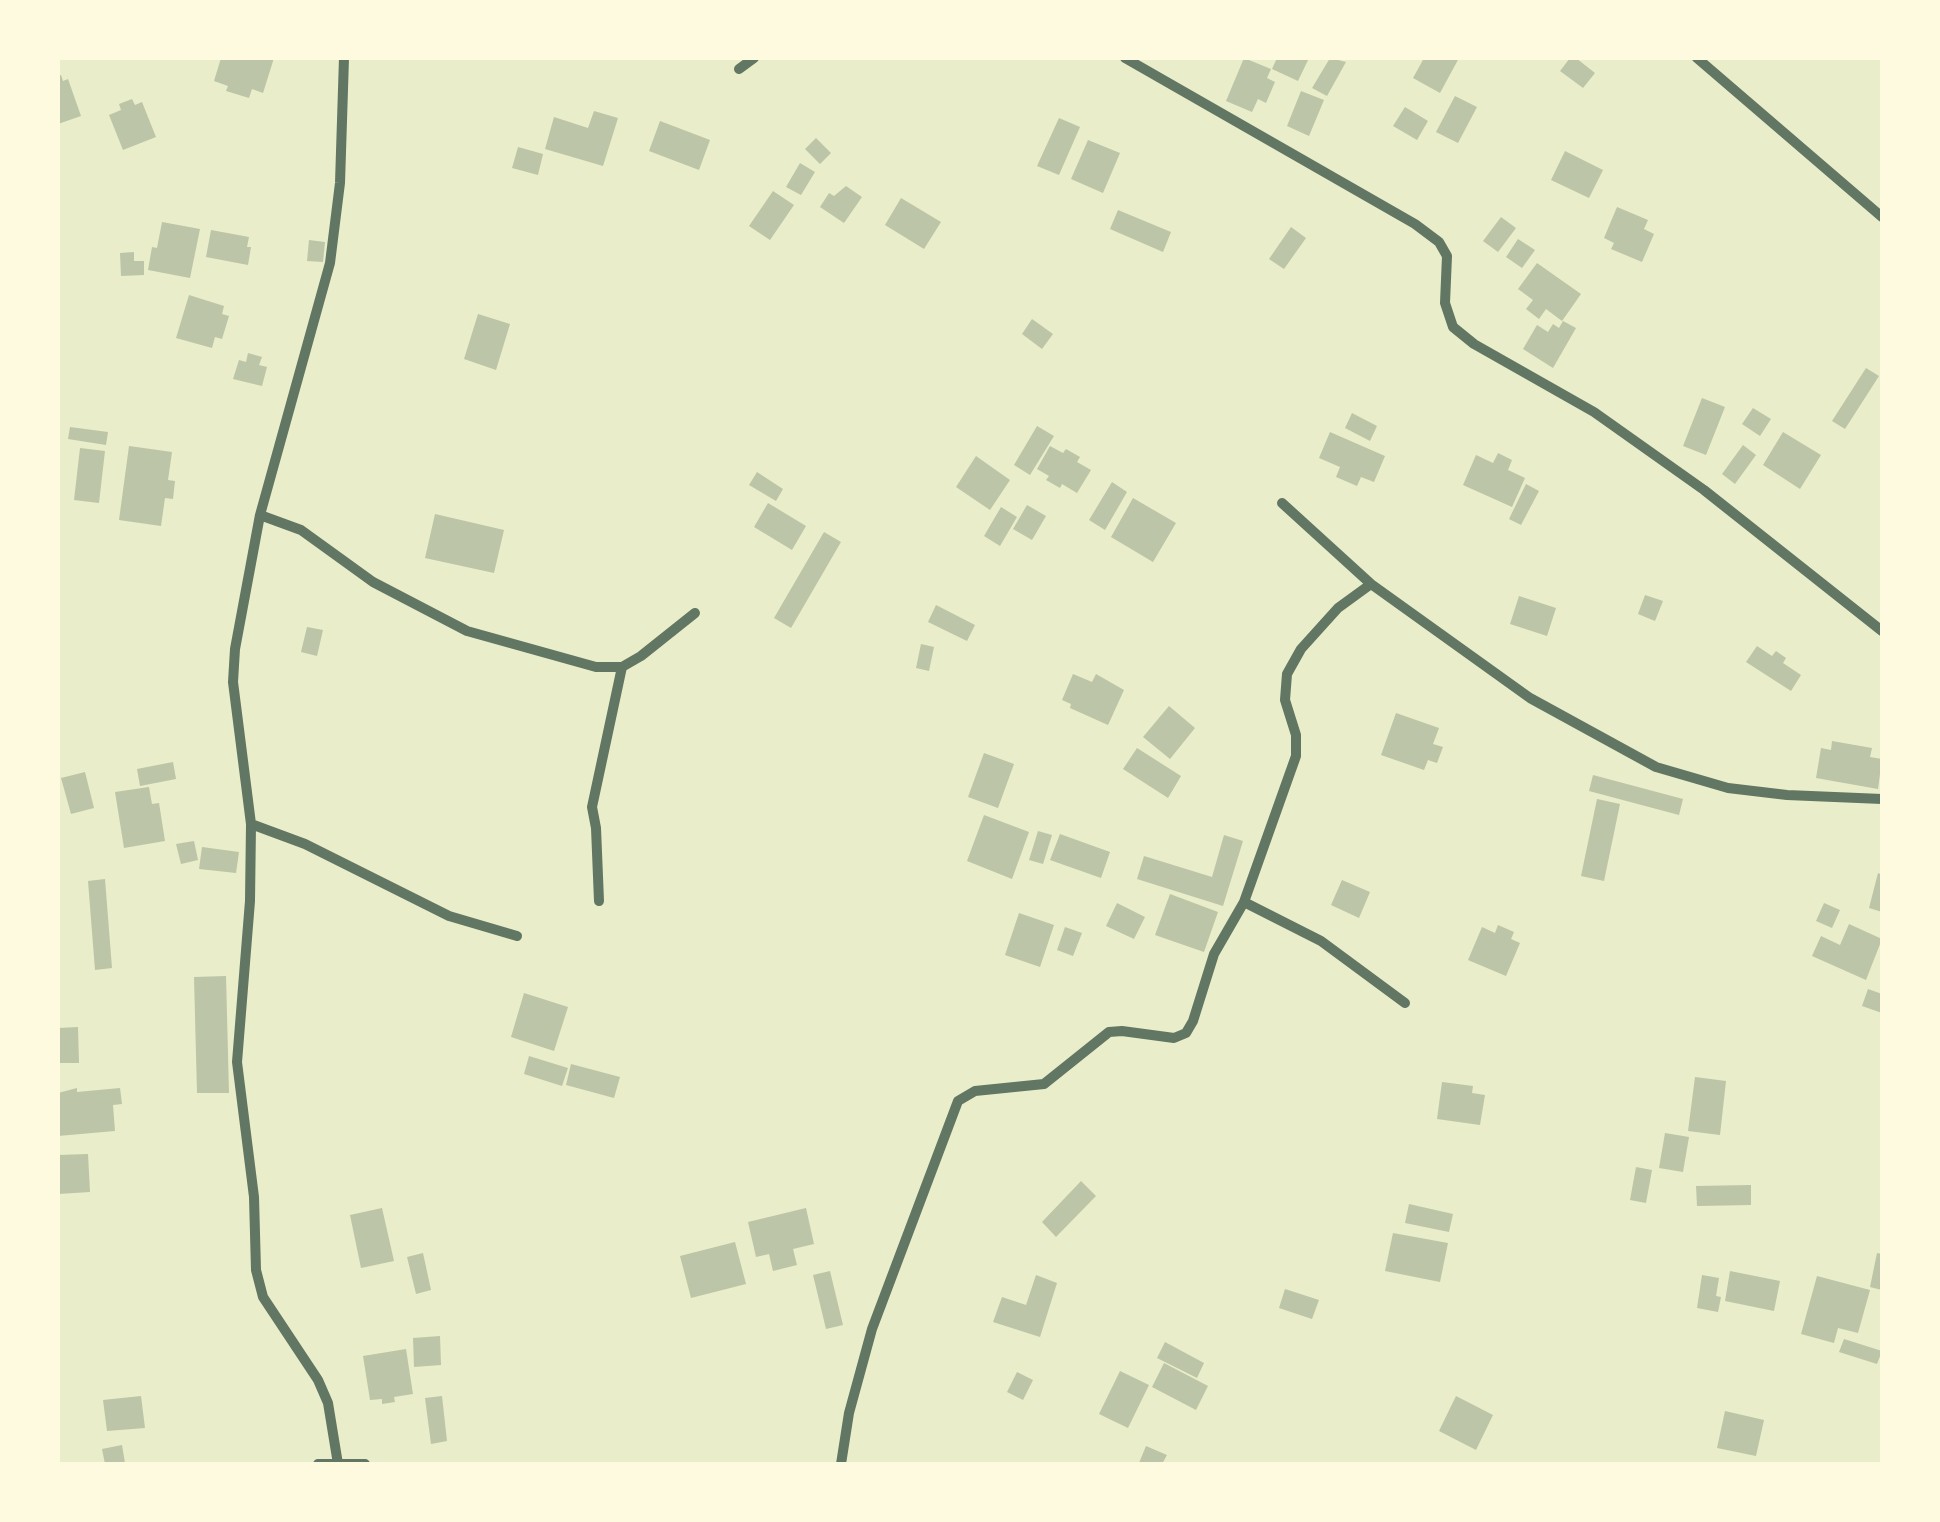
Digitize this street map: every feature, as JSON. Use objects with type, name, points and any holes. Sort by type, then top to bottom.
[{"type":"street","points":[[338,1464],[328,1403],[318,1380],[263,1297],[256,1270],[254,1197],[237,1062],[250,901],[251,824],[233,682],[235,649],[260,515],[330,264],[340,183],[344,58]]},
{"type":"street","points":[[738,69],[754,58]]},
{"type":"street","points":[[1125,58],[1415,224],[1438,242],[1447,256],[1445,303],[1453,327],[1474,344],[1610,423],[1704,490],[1882,631]]},
{"type":"street","points":[[1696,58],[1882,217]]},
{"type":"street","points":[[1282,503],[1372,584],[1530,698],[1656,767],[1728,788],[1787,796],[1882,799]]},
{"type":"street","points":[[260,515],[301,530],[374,582],[467,631],[596,667],[622,667],[696,613]]},
{"type":"street","points":[[842,1464],[849,1413],[872,1329],[958,1100],[974,1091],[1044,1084],[1109,1032],[1174,1038],[1186,1033],[1214,954],[1244,902],[1296,756],[1296,735],[1285,700],[1287,674],[1301,650],[1338,608],[1372,584]]},
{"type":"street","points":[[599,902],[592,807],[622,667]]},
{"type":"street","points":[[251,824],[305,844],[450,916],[518,936]]},
{"type":"street","points":[[1244,902],[1321,941],[1406,1003]]},
{"type":"street","points":[[318,1464],[365,1464]]},
{"type":"building","points":[[221,58],[274,58],[263,93],[252,89],[249,98],[226,91],[228,86],[214,81]]},
{"type":"building","points":[[1244,58],[1271,69],[1267,78],[1275,82],[1266,103],[1258,99],[1252,112],[1226,101]]},
{"type":"building","points":[[1277,58],[1309,58],[1298,81],[1272,69]]},
{"type":"building","points":[[1330,58],[1346,62],[1327,96],[1312,88]]},
{"type":"building","points":[[1424,58],[1459,58],[1440,93],[1413,78]]},
{"type":"building","points":[[1570,58],[1576,58],[1595,73],[1583,88],[1560,71]]},
{"type":"building","points":[[58,76],[63,81],[68,79],[81,116],[58,124]]},
{"type":"building","points":[[1301,91],[1324,100],[1309,136],[1287,126]]},
{"type":"building","points":[[1455,96],[1477,107],[1458,143],[1436,132]]},
{"type":"building","points":[[132,99],[135,105],[142,102],[156,137],[123,150],[109,115],[121,110],[119,104]]},
{"type":"building","points":[[1405,107],[1428,121],[1417,140],[1393,126]]},
{"type":"building","points":[[594,111],[618,118],[603,166],[545,149],[554,117],[588,128]]},
{"type":"building","points":[[1059,118],[1080,127],[1059,175],[1037,166]]},
{"type":"building","points":[[660,121],[710,140],[699,170],[649,151]]},
{"type":"building","points":[[816,138],[831,153],[820,164],[805,149]]},
{"type":"building","points":[[1088,140],[1120,153],[1103,193],[1071,179]]},
{"type":"building","points":[[518,147],[543,154],[538,175],[512,168]]},
{"type":"building","points":[[1565,151],[1603,170],[1589,198],[1551,180]]},
{"type":"building","points":[[800,163],[815,172],[801,195],[786,187]]},
{"type":"building","points":[[846,186],[862,197],[844,223],[820,207],[829,193],[834,196]]},
{"type":"building","points":[[773,191],[794,205],[770,240],[749,226]]},
{"type":"building","points":[[901,198],[941,222],[924,249],[885,225]]},
{"type":"building","points":[[1617,207],[1648,220],[1644,229],[1654,234],[1642,262],[1611,249],[1614,243],[1604,238]]},
{"type":"building","points":[[1118,210],[1171,232],[1163,252],[1110,229]]},
{"type":"building","points":[[1501,217],[1516,228],[1498,252],[1483,241]]},
{"type":"building","points":[[162,222],[200,229],[190,278],[148,270]]},
{"type":"building","points":[[1291,227],[1306,238],[1284,269],[1269,259]]},
{"type":"building","points":[[211,230],[249,237],[248,265],[206,257]]},
{"type":"building","points":[[1518,239],[1535,250],[1522,268],[1506,257]]},
{"type":"building","points":[[309,240],[325,242],[323,262],[307,261]]},
{"type":"building","points":[[134,252],[134,261],[144,261],[144,275],[121,276],[120,253]]},
{"type":"building","points":[[1537,263],[1581,294],[1562,321],[1546,309],[1539,319],[1526,309],[1533,300],[1518,289]]},
{"type":"building","points":[[189,295],[224,306],[222,314],[229,316],[222,339],[215,337],[212,348],[176,338]]},
{"type":"building","points":[[478,314],[510,324],[496,370],[464,359]]},
{"type":"building","points":[[1032,319],[1053,334],[1042,349],[1022,334]]},
{"type":"building","points":[[1563,321],[1576,328],[1553,368],[1523,349],[1537,325],[1548,332],[1553,324],[1559,328]]},
{"type":"building","points":[[248,353],[262,357],[259,365],[267,367],[262,386],[233,379],[239,360],[246,362]]},
{"type":"building","points":[[1866,368],[1879,376],[1845,429],[1832,421]]},
{"type":"building","points":[[1702,398],[1725,407],[1706,455],[1683,446]]},
{"type":"building","points":[[1753,408],[1771,419],[1760,436],[1742,424]]},
{"type":"building","points":[[1352,413],[1377,426],[1370,441],[1345,428]]},
{"type":"building","points":[[1037,426],[1054,436],[1030,475],[1014,465]]},
{"type":"building","points":[[70,427],[108,432],[106,445],[68,439]]},
{"type":"building","points":[[1330,432],[1385,456],[1374,482],[1361,477],[1357,486],[1336,477],[1340,467],[1319,458]]},
{"type":"building","points":[[1783,432],[1821,455],[1800,489],[1763,465]]},
{"type":"building","points":[[1743,445],[1756,455],[1735,484],[1722,474]]},
{"type":"building","points":[[129,446],[172,452],[168,480],[175,481],[173,499],[165,498],[161,526],[119,520]]},
{"type":"building","points":[[1050,446],[1080,457],[1077,462],[1091,470],[1077,493],[1046,480],[1049,476],[1037,469]]},
{"type":"building","points":[[80,448],[105,451],[99,503],[74,500]]},
{"type":"building","points":[[1498,453],[1512,460],[1508,470],[1525,478],[1512,507],[1463,485],[1476,455],[1493,463]]},
{"type":"building","points":[[976,456],[1010,480],[990,510],[956,487]]},
{"type":"building","points":[[757,472],[783,489],[776,501],[749,485]]},
{"type":"building","points":[[1112,482],[1127,492],[1105,530],[1089,520]]},
{"type":"building","points":[[1526,484],[1539,491],[1521,525],[1509,519]]},
{"type":"building","points":[[1133,498],[1176,523],[1153,562],[1111,537]]},
{"type":"building","points":[[768,503],[806,526],[792,550],[754,527]]},
{"type":"building","points":[[1027,505],[1046,516],[1032,540],[1013,529]]},
{"type":"building","points":[[1001,507],[1017,517],[1000,546],[984,536]]},
{"type":"building","points":[[435,514],[504,530],[494,573],[425,558]]},
{"type":"building","points":[[824,532],[841,542],[791,628],[774,618]]},
{"type":"building","points":[[1645,595],[1663,601],[1655,621],[1638,614]]},
{"type":"building","points":[[1519,596],[1556,608],[1547,636],[1510,624]]},
{"type":"building","points":[[936,605],[975,625],[967,641],[928,622]]},
{"type":"building","points":[[307,627],[323,630],[317,656],[301,652]]},
{"type":"building","points":[[921,644],[934,647],[929,671],[916,668]]},
{"type":"building","points":[[1757,646],[1772,656],[1776,651],[1786,658],[1783,663],[1801,675],[1791,691],[1746,662]]},
{"type":"building","points":[[1073,674],[1092,682],[1096,674],[1124,690],[1108,725],[1070,708],[1071,704],[1062,700]]},
{"type":"building","points":[[1169,706],[1195,728],[1170,759],[1143,737]]},
{"type":"building","points":[[1396,713],[1439,728],[1433,744],[1443,747],[1437,763],[1428,760],[1424,770],[1381,755]]},
{"type":"building","points":[[1832,741],[1872,748],[1870,757],[1882,759],[1878,789],[1816,778],[1821,748],[1831,750]]},
{"type":"building","points":[[1137,748],[1181,776],[1168,798],[1123,769]]},
{"type":"building","points":[[984,753],[1014,764],[998,808],[968,797]]},
{"type":"building","points":[[173,762],[176,779],[140,786],[137,769]]},
{"type":"building","points":[[85,772],[94,808],[71,814],[61,778]]},
{"type":"building","points":[[1593,775],[1683,799],[1679,815],[1589,791]]},
{"type":"building","points":[[149,787],[152,804],[159,803],[165,841],[124,848],[115,792]]},
{"type":"building","points":[[1597,799],[1620,804],[1604,881],[1581,876]]},
{"type":"building","points":[[984,815],[1029,832],[1012,879],[967,861]]},
{"type":"building","points":[[1038,831],[1052,835],[1043,864],[1029,860]]},
{"type":"building","points":[[1060,834],[1110,852],[1101,878],[1050,860]]},
{"type":"building","points":[[1224,835],[1243,841],[1223,906],[1137,879],[1144,856],[1212,877]]},
{"type":"building","points":[[194,841],[198,860],[181,864],[176,844]]},
{"type":"building","points":[[202,847],[239,852],[236,873],[199,869]]},
{"type":"building","points":[[1878,873],[1882,875],[1882,912],[1869,908]]},
{"type":"building","points":[[105,879],[112,968],[95,970],[88,881]]},
{"type":"building","points":[[1342,880],[1370,892],[1359,918],[1331,905]]},
{"type":"building","points":[[1170,894],[1218,912],[1204,952],[1155,935]]},
{"type":"building","points":[[1117,903],[1145,917],[1134,939],[1106,926]]},
{"type":"building","points":[[1824,903],[1840,910],[1832,928],[1816,921]]},
{"type":"building","points":[[1019,913],[1054,925],[1040,967],[1005,955]]},
{"type":"building","points":[[1849,924],[1882,939],[1866,980],[1812,956],[1821,936],[1840,945]]},
{"type":"building","points":[[1498,925],[1514,932],[1511,939],[1520,943],[1506,976],[1468,960],[1482,927],[1495,933]]},
{"type":"building","points":[[1065,927],[1082,933],[1073,956],[1057,950]]},
{"type":"building","points":[[226,976],[229,1093],[197,1093],[194,977]]},
{"type":"building","points":[[1868,989],[1882,994],[1882,1013],[1862,1006]]},
{"type":"building","points":[[524,993],[568,1007],[554,1051],[511,1037]]},
{"type":"building","points":[[78,1027],[79,1063],[58,1063],[58,1028]]},
{"type":"building","points":[[529,1056],[568,1068],[562,1086],[524,1074]]},
{"type":"building","points":[[571,1064],[620,1077],[614,1098],[566,1085]]},
{"type":"building","points":[[1695,1077],[1726,1081],[1720,1135],[1688,1131]]},
{"type":"building","points":[[1442,1082],[1473,1086],[1472,1093],[1485,1095],[1480,1125],[1437,1119]]},
{"type":"building","points":[[77,1088],[77,1092],[120,1088],[122,1104],[113,1105],[115,1131],[58,1136],[58,1093]]},
{"type":"building","points":[[1665,1133],[1689,1137],[1683,1172],[1659,1168]]},
{"type":"building","points":[[88,1154],[90,1192],[58,1194],[58,1155]]},
{"type":"building","points":[[1636,1167],[1652,1170],[1646,1203],[1630,1200]]},
{"type":"building","points":[[1081,1181],[1096,1196],[1056,1237],[1042,1222]]},
{"type":"building","points":[[1751,1185],[1751,1205],[1697,1206],[1696,1186]]},
{"type":"building","points":[[1409,1204],[1453,1214],[1449,1232],[1405,1223]]},
{"type":"building","points":[[382,1208],[394,1261],[361,1268],[350,1215]]},
{"type":"building","points":[[806,1208],[814,1244],[793,1249],[797,1265],[773,1271],[769,1254],[756,1257],[748,1222]]},
{"type":"building","points":[[1393,1233],[1448,1243],[1440,1282],[1385,1271]]},
{"type":"building","points":[[735,1242],[746,1284],[691,1298],[680,1256]]},
{"type":"building","points":[[423,1253],[431,1290],[416,1294],[407,1257]]},
{"type":"building","points":[[1877,1253],[1882,1254],[1882,1290],[1870,1287]]},
{"type":"building","points":[[830,1271],[843,1325],[826,1329],[813,1275]]},
{"type":"building","points":[[1730,1271],[1780,1281],[1774,1311],[1725,1301]]},
{"type":"building","points":[[1036,1275],[1057,1283],[1040,1337],[993,1322],[1002,1297],[1026,1305]]},
{"type":"building","points":[[1702,1275],[1719,1278],[1718,1312],[1697,1308]]},
{"type":"building","points":[[1817,1276],[1870,1290],[1858,1333],[1838,1328],[1834,1343],[1801,1334]]},
{"type":"building","points":[[1285,1289],[1319,1300],[1312,1319],[1279,1308]]},
{"type":"building","points":[[440,1336],[441,1365],[414,1367],[413,1338]]},
{"type":"building","points":[[1844,1339],[1882,1351],[1877,1364],[1839,1352]]},
{"type":"building","points":[[1165,1342],[1204,1363],[1197,1378],[1157,1358]]},
{"type":"building","points":[[406,1349],[413,1394],[382,1404],[382,1399],[370,1400],[363,1356]]},
{"type":"building","points":[[1164,1363],[1208,1386],[1196,1410],[1152,1387]]},
{"type":"building","points":[[1120,1371],[1149,1385],[1128,1428],[1099,1414]]},
{"type":"building","points":[[1017,1372],[1033,1380],[1023,1400],[1007,1392]]},
{"type":"building","points":[[141,1396],[145,1428],[107,1431],[103,1400]]},
{"type":"building","points":[[442,1396],[447,1441],[431,1444],[425,1398]]},
{"type":"building","points":[[1456,1396],[1493,1415],[1476,1450],[1439,1431]]},
{"type":"building","points":[[1725,1411],[1764,1420],[1756,1456],[1717,1448]]},
{"type":"building","points":[[122,1445],[125,1463],[105,1464],[102,1449]]},
{"type":"building","points":[[1146,1446],[1167,1455],[1162,1464],[1139,1463]]}]
